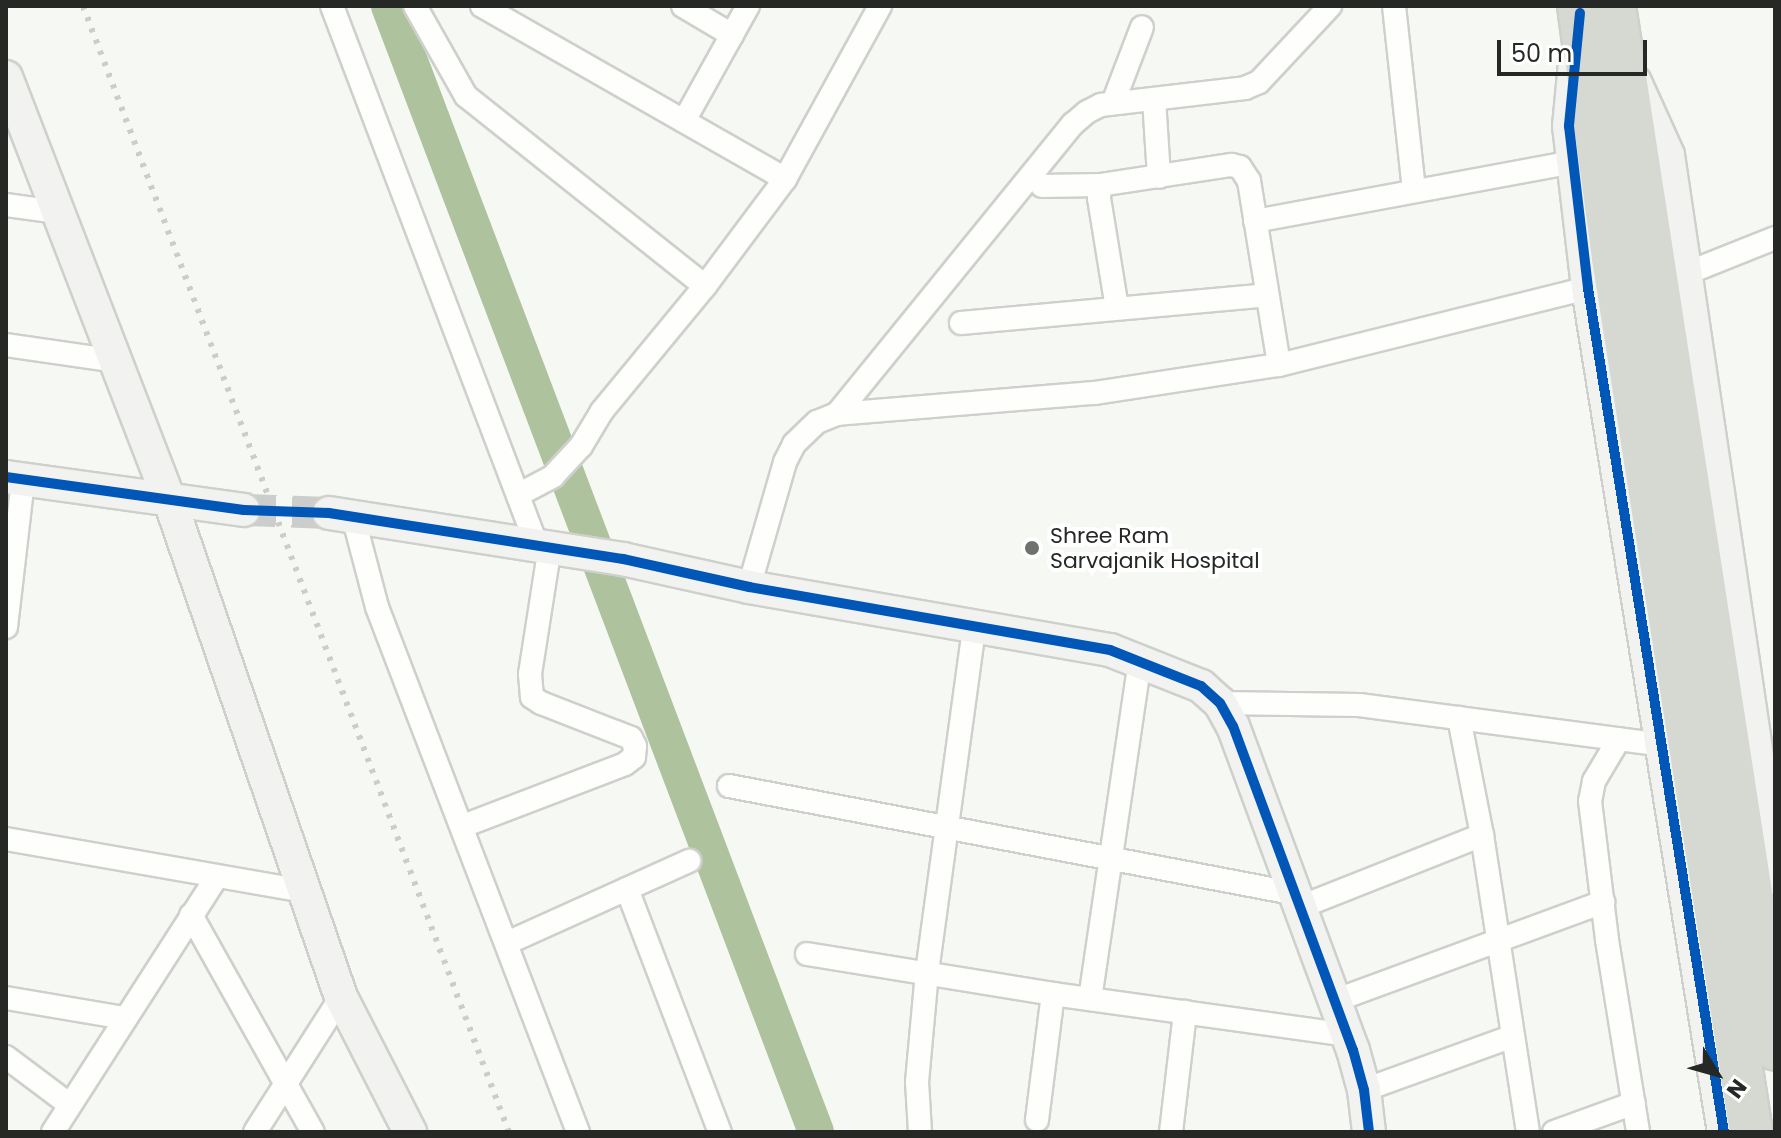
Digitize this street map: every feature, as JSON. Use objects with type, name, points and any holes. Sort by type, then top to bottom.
[{"type":"highway","points":[[1591,8],[1621,49],[1604,160],[1775,1049]]},
{"type":"highway","points":[[1591,8],[1604,160],[1751,1132]]},
{"type":"street","points":[[332,6],[518,495],[554,548],[530,674],[532,697],[631,738],[635,746],[634,757],[625,764],[463,826]]},
{"type":"street","points":[[415,6],[466,96],[705,286]]},
{"type":"street","points":[[482,6],[785,179]]},
{"type":"street","points":[[683,6],[732,35]]},
{"type":"street","points":[[684,121],[748,6]]},
{"type":"street","points":[[518,495],[553,476],[581,446],[602,411],[705,286],[785,179],[880,6]]},
{"type":"street","points":[[837,414],[1073,124],[1087,112],[1113,103],[1245,88],[1259,82],[1330,6]]},
{"type":"street","points":[[1394,6],[1414,191]]},
{"type":"street","points":[[1113,103],[1142,27]]},
{"type":"street","points":[[1621,49],[1668,155],[1775,878]]},
{"type":"street","points":[[6,77],[170,501],[341,997],[410,1132]]},
{"type":"street","points":[[1154,99],[1159,177]]},
{"type":"street","points":[[1255,221],[1604,160],[1588,288],[1724,1132]]},
{"type":"street","points":[[1042,186],[1100,185],[1231,165],[1240,167],[1249,181],[1279,365]]},
{"type":"street","points":[[1100,185],[1099,198],[1117,308]]},
{"type":"street","points":[[6,205],[57,212]]},
{"type":"street","points":[[1685,274],[1775,238]]},
{"type":"street","points":[[749,587],[785,462],[794,444],[817,422],[837,414],[1095,393],[1279,365],[1588,288]]},
{"type":"street","points":[[961,323],[1267,295]]},
{"type":"street","points":[[6,345],[117,361]]},
{"type":"street","points":[[6,620],[15,478],[244,510]]},
{"type":"street","points":[[341,515],[623,559],[749,587],[1110,650],[1140,659],[1201,686],[1220,703],[1233,726],[1295,901],[1347,1035],[1364,1090],[1369,1132]]},
{"type":"street","points":[[341,515],[578,1132]]},
{"type":"street","points":[[920,1132],[917,1082],[927,972],[974,627]]},
{"type":"street","points":[[1090,999],[1140,659]]},
{"type":"street","points":[[1220,703],[1359,705],[1664,745]]},
{"type":"street","points":[[1459,718],[1482,835],[1528,1132]]},
{"type":"street","points":[[1619,739],[1591,789],[1603,902],[1638,1132]]},
{"type":"street","points":[[729,786],[1110,858],[1295,901],[1482,835]]},
{"type":"street","points":[[6,839],[216,878],[305,891]]},
{"type":"street","points":[[507,943],[689,861]]},
{"type":"street","points":[[55,1131],[124,1018],[216,878]]},
{"type":"street","points":[[627,889],[720,1132]]},
{"type":"street","points":[[1334,1001],[1498,938],[1603,902]]},
{"type":"street","points":[[191,915],[313,1132]]},
{"type":"street","points":[[807,954],[1053,994],[1347,1035]]},
{"type":"street","points":[[1037,1120],[1053,994]]},
{"type":"street","points":[[255,1132],[288,1085],[341,997]]},
{"type":"street","points":[[6,998],[124,1018]]},
{"type":"street","points":[[1171,1132],[1185,1012]]},
{"type":"street","points":[[1364,1090],[1513,1036]]},
{"type":"street","points":[[6,1057],[70,1105]]},
{"type":"street","points":[[1554,1132],[1634,1103]]},
{"type":"waterway","points":[[389,6],[816,1132]]},
{"type":"tunnel","points":[[244,510],[329,513]]},
{"type":"railway","points":[[83,6],[509,1132]]},
{"type":"cycle path","points":[[1580,13],[1569,126],[1588,288],[1724,1132]]},
{"type":"cycle path","points":[[6,477],[244,510],[329,513],[623,559],[749,587],[1110,650],[1201,686],[1220,703],[1233,726],[1353,1050],[1364,1090],[1369,1132]]},
{"type":"place","name":"Shree Ram Sarvajanik Hospital","points":[[1032,548]]}]
